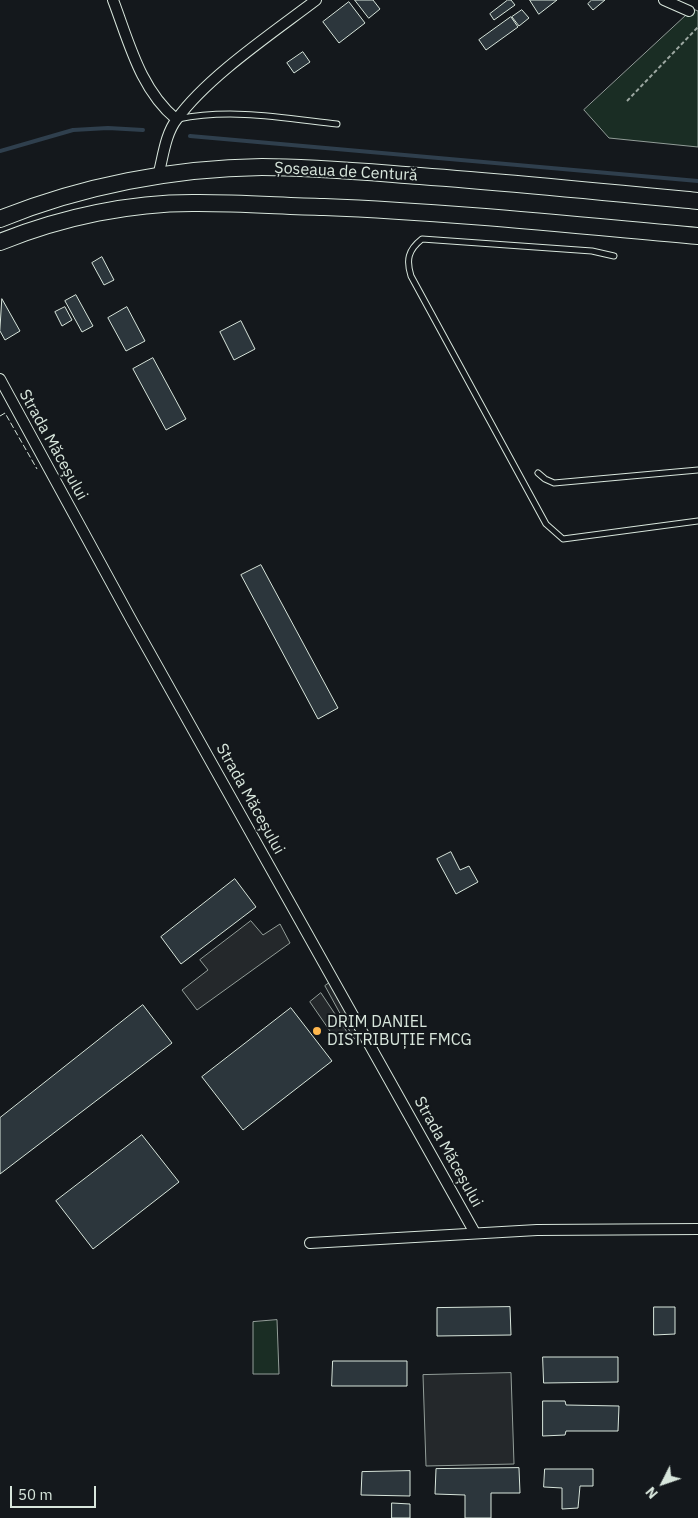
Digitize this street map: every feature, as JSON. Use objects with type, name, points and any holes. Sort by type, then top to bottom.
[{"type":"main road","name":"Șoseaua de Centură","points":[[0,219],[96,188],[158,176],[226,169],[307,168],[471,180],[698,201]]},
{"type":"main road","points":[[0,242],[57,223],[101,213],[155,205],[198,203],[420,212],[698,236]]},
{"type":"street","points":[[113,0],[146,82],[154,97],[176,119]]},
{"type":"street","points":[[158,176],[170,130],[176,119],[214,81],[316,0]]},
{"type":"street","points":[[664,0],[689,11]]},
{"type":"street","name":"Strada Măceșului","points":[[0,379],[132,621],[475,1233]]},
{"type":"street","points":[[310,1243],[475,1233],[698,1230]]},
{"type":"lane","points":[[176,119],[196,115],[258,115],[337,124]]},
{"type":"lane","points":[[614,256],[592,251],[422,240],[410,253],[408,263],[411,276],[546,524],[554,532],[563,539],[698,521]]},
{"type":"lane","points":[[538,473],[545,480],[554,483],[698,470]]},
{"type":"path","points":[[626,101],[698,27]]},
{"type":"green space","points":[[693,9],[698,11],[698,147],[609,138],[584,110]]},
{"type":"green space","points":[[277,1320],[279,1374],[253,1374],[253,1322]]},
{"type":"shaded area","points":[[251,921],[263,935],[280,924],[290,943],[197,1010],[182,990],[208,970],[200,960]]},
{"type":"shaded area","points":[[332,981],[362,1034],[354,1039],[325,986]]},
{"type":"shaded area","points":[[321,993],[351,1038],[341,1047],[310,1002]]},
{"type":"shaded area","points":[[511,1373],[514,1464],[426,1466],[423,1375]]},
{"type":"building","points":[[355,0],[373,0],[380,9],[369,18]]},
{"type":"building","points":[[508,0],[511,0],[515,5],[494,20],[490,14]]},
{"type":"building","points":[[530,0],[557,0],[539,14]]},
{"type":"building","points":[[592,0],[605,0],[593,10],[588,4]]},
{"type":"building","points":[[349,2],[365,23],[339,43],[323,22]]},
{"type":"building","points":[[522,10],[529,18],[519,26],[512,17]]},
{"type":"building","points":[[511,17],[518,27],[486,50],[479,40]]},
{"type":"building","points":[[303,52],[310,62],[294,73],[287,63]]},
{"type":"building","points":[[102,257],[114,280],[104,285],[92,263]]},
{"type":"building","points":[[76,295],[93,326],[82,332],[65,301]]},
{"type":"building","points":[[2,299],[20,331],[5,340],[0,331]]},
{"type":"building","points":[[65,307],[72,320],[62,326],[55,312]]},
{"type":"building","points":[[127,307],[145,341],[126,351],[108,318]]},
{"type":"building","points":[[241,321],[255,349],[234,360],[220,332]]},
{"type":"building","points":[[153,358],[186,419],[166,430],[133,369]]},
{"type":"building","points":[[261,565],[338,708],[318,719],[241,575]]},
{"type":"building","points":[[451,852],[460,870],[469,866],[478,882],[456,894],[437,859]]},
{"type":"building","points":[[235,879],[256,907],[181,964],[161,937]]},
{"type":"building","points":[[143,1005],[172,1043],[0,1174],[0,1118]]},
{"type":"building","points":[[291,1008],[332,1061],[243,1130],[202,1077]]},
{"type":"building","points":[[142,1135],[179,1182],[93,1249],[56,1201]]},
{"type":"building","points":[[510,1307],[511,1335],[437,1336],[437,1308]]},
{"type":"building","points":[[654,1307],[675,1307],[675,1334],[654,1335]]},
{"type":"building","points":[[543,1357],[618,1357],[618,1382],[544,1383]]},
{"type":"building","points":[[333,1361],[407,1361],[407,1386],[332,1386]]},
{"type":"building","points":[[543,1401],[565,1401],[566,1405],[619,1406],[618,1431],[566,1431],[565,1435],[543,1436]]},
{"type":"building","points":[[519,1468],[520,1493],[491,1493],[491,1518],[465,1518],[465,1495],[435,1494],[436,1469]]},
{"type":"building","points":[[545,1469],[593,1469],[593,1486],[580,1486],[578,1508],[562,1509],[562,1488],[544,1487]]},
{"type":"building","points":[[410,1471],[410,1496],[361,1495],[362,1472]]},
{"type":"building","points":[[392,1503],[410,1504],[410,1518],[392,1518]]},
{"type":"waterway","points":[[0,151],[73,130],[108,128],[143,130]]},
{"type":"waterway","points":[[190,136],[698,181]]},
{"type":"fence","points":[[0,416],[5,413],[37,469]]},
{"type":"place","name":"DRIM DANIEL DISTRIBUȚIE FMCG","points":[[317,1031]]}]
